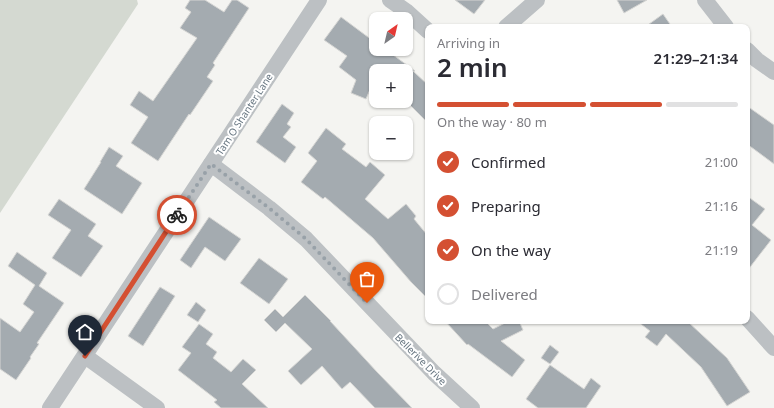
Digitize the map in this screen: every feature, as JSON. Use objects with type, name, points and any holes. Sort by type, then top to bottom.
[{"type":"street","name":"Tam O Shanter Lane","points":[[50,408],[319,0]]},
{"type":"street","points":[[390,0],[406,11],[425,28]]},
{"type":"street","points":[[509,24],[537,0]]},
{"type":"street","points":[[705,0],[724,24]]},
{"type":"street","points":[[750,53],[774,72]]},
{"type":"street","name":"Bellerive Drive","points":[[211,164],[269,208],[306,239],[434,372],[472,408]]},
{"type":"street","points":[[750,321],[774,348]]},
{"type":"street","points":[[85,356],[157,408]]},
{"type":"shaded area","points":[[0,0],[137,0],[138,4],[0,213]]},
{"type":"building","points":[[190,0],[205,0],[224,12],[232,0],[237,0],[249,8],[213,63],[215,65],[207,77],[213,81],[158,161],[131,143],[148,117],[130,105],[139,91],[153,101],[197,38],[180,28],[191,12],[185,8]]},
{"type":"building","points":[[455,0],[485,0],[474,14]]},
{"type":"building","points":[[617,0],[647,0],[624,13]]},
{"type":"building","points":[[663,14],[670,24],[649,24]]},
{"type":"building","points":[[341,17],[369,38],[369,56],[395,56],[405,64],[369,64],[369,92],[366,99],[351,93],[356,80],[339,67],[347,56],[324,40]]},
{"type":"building","points":[[413,71],[425,82],[425,120],[413,108]]},
{"type":"building","points":[[282,104],[294,113],[287,124],[291,127],[283,137],[296,147],[285,163],[256,142]]},
{"type":"building","points":[[750,108],[774,125],[774,164],[750,146]]},
{"type":"building","points":[[326,128],[346,144],[342,149],[366,167],[370,162],[385,175],[365,199],[388,219],[406,204],[416,216],[414,219],[425,232],[425,296],[373,238],[325,197],[323,199],[301,182],[317,161],[308,153]]},
{"type":"building","points":[[109,147],[123,156],[116,166],[142,183],[122,214],[84,189]]},
{"type":"building","points":[[750,198],[765,209],[752,225],[771,240],[750,267]]},
{"type":"building","points":[[59,199],[96,224],[88,236],[103,246],[81,277],[52,258],[71,230],[48,215]]},
{"type":"building","points":[[209,217],[241,239],[225,261],[205,247],[191,268],[180,260]]},
{"type":"building","points":[[17,252],[47,273],[39,286],[64,303],[37,343],[39,344],[16,380],[0,369],[0,318],[20,332],[34,312],[23,304],[35,285],[8,266]]},
{"type":"building","points":[[259,258],[288,279],[269,304],[240,283]]},
{"type":"building","points":[[160,287],[175,296],[143,346],[128,336]]},
{"type":"building","points":[[305,295],[412,408],[375,408],[350,382],[342,389],[322,366],[301,385],[288,371],[312,349],[285,323],[276,332],[264,320],[275,309],[283,317]]},
{"type":"building","points":[[196,302],[206,310],[198,322],[187,315]]},
{"type":"building","points":[[199,324],[213,334],[206,344],[217,352],[213,358],[231,372],[243,359],[256,370],[242,384],[268,408],[221,408],[214,402],[217,400],[178,370],[191,353],[182,347]]},
{"type":"building","points":[[448,324],[488,324],[493,329],[503,324],[520,324],[523,330],[501,341],[525,360],[512,377],[468,344],[467,345]]},
{"type":"building","points":[[641,324],[690,324],[727,358],[750,392],[727,406],[701,367],[666,334],[657,346],[645,337],[650,331]]},
{"type":"building","points":[[550,345],[559,352],[550,364],[541,358]]},
{"type":"building","points":[[550,365],[584,389],[591,378],[601,386],[586,408],[538,408],[526,399]]},
{"type":"way so far","points":[[177,215],[211,164],[269,208],[306,239],[367,303]]},
{"type":"route","points":[[85,356],[177,215]]}]
